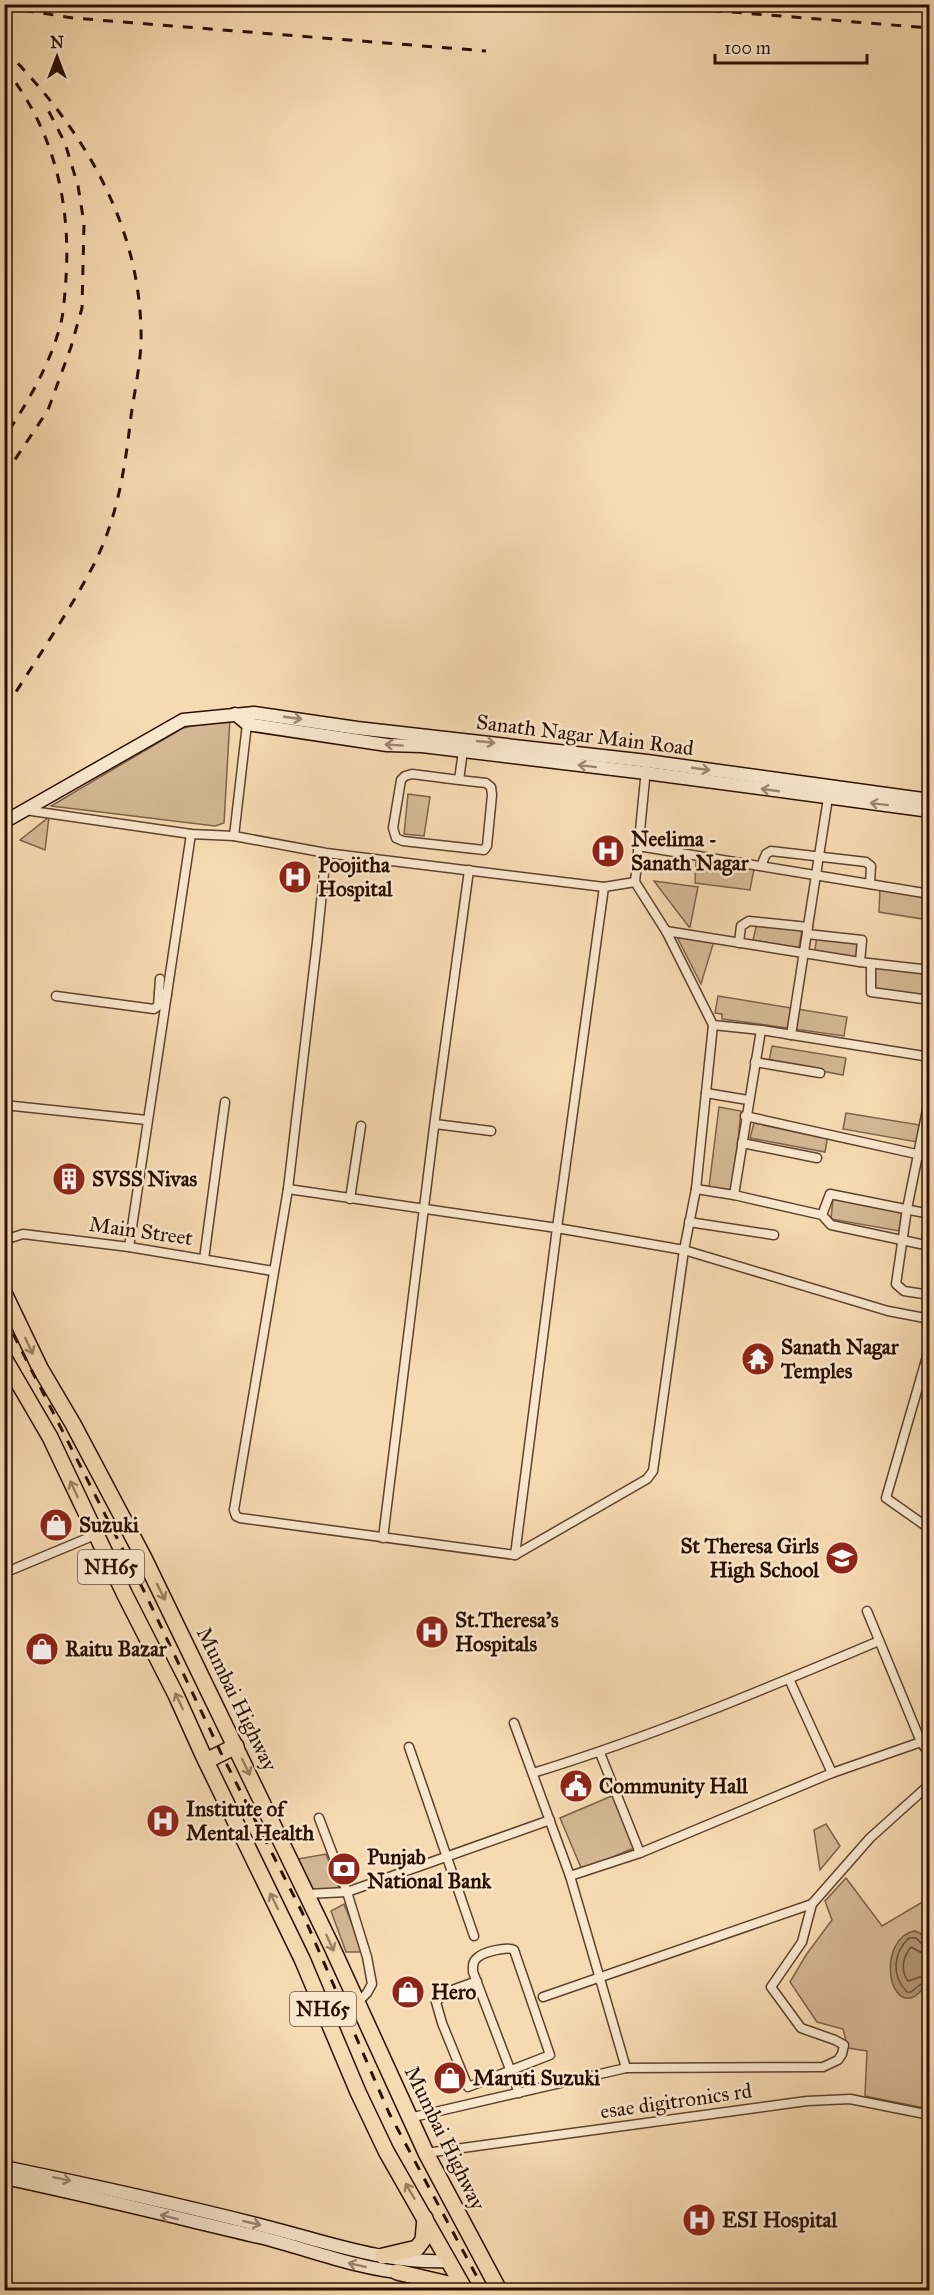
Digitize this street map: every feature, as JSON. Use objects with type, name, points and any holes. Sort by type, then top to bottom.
[{"type":"highway","name":"Mumbai Highway","points":[[4,1293],[40,1368],[73,1424],[144,1558],[307,1894],[426,2153],[499,2290]]},
{"type":"highway","name":"NH65","points":[[4,1358],[11,1382],[50,1437],[95,1535],[176,1695],[302,1959],[358,2092],[386,2151],[461,2286]]},
{"type":"highway","points":[[50,1437],[73,1424]]},
{"type":"highway","points":[[206,1761],[236,1746]]},
{"type":"highway","points":[[383,2256],[417,2248],[423,2240],[425,2218]]},
{"type":"highway","points":[[397,2272],[461,2286]]},
{"type":"street","name":"Sanath Nagar Main Road","points":[[4,822],[183,720],[254,713],[646,767],[930,800]]},
{"type":"street","points":[[235,714],[247,724],[387,745],[646,767],[828,798],[930,810]]},
{"type":"street","points":[[234,836],[247,724]]},
{"type":"street","points":[[459,780],[463,751]]},
{"type":"street","points":[[326,853],[318,942],[288,1189],[234,1510],[236,1516],[240,1518],[515,1555],[651,1476],[684,1250],[696,1190],[713,1025],[666,931],[635,882],[646,767]]},
{"type":"street","points":[[412,774],[459,780],[486,783],[491,787],[487,846],[484,850],[403,842],[396,838],[393,828],[401,780],[405,776],[412,774]]},
{"type":"street","points":[[791,1035],[828,798]]},
{"type":"street","points":[[24,810],[191,834],[234,836],[326,853],[604,887],[635,882]]},
{"type":"street","points":[[129,1246],[163,987],[191,834]]},
{"type":"street","points":[[638,846],[930,894]]},
{"type":"street","points":[[761,866],[769,851],[866,862],[871,866],[870,884]]},
{"type":"street","points":[[383,1538],[423,1209],[469,870]]},
{"type":"street","points":[[515,1555],[556,1228],[604,887]]},
{"type":"street","points":[[739,944],[741,926],[749,921],[862,940],[860,962]]},
{"type":"street","points":[[666,931],[871,964],[930,970]]},
{"type":"street","points":[[871,964],[869,991],[930,1000]]},
{"type":"street","points":[[56,996],[154,1009],[158,1006],[163,987]]},
{"type":"street","points":[[713,1025],[761,1030],[930,1058]]},
{"type":"street","points":[[734,1195],[745,1116],[761,1030]]},
{"type":"street","points":[[755,1062],[820,1073]]},
{"type":"street","points":[[706,1093],[748,1100]]},
{"type":"street","points":[[930,1095],[927,1123],[917,1154],[907,1209],[896,1284],[904,1291],[930,1295]]},
{"type":"street","points":[[204,1259],[225,1102]]},
{"type":"street","points":[[4,1105],[147,1120]]},
{"type":"street","points":[[745,1116],[930,1157]]},
{"type":"street","points":[[435,1124],[490,1131]]},
{"type":"street","points":[[350,1199],[361,1126]]},
{"type":"street","points":[[742,1143],[817,1158]]},
{"type":"street","points":[[288,1189],[556,1228],[684,1250],[888,1311],[930,1319]]},
{"type":"street","points":[[696,1190],[734,1195],[822,1215],[831,1225],[930,1246]]},
{"type":"street","points":[[822,1215],[830,1194],[930,1214]]},
{"type":"street","points":[[689,1222],[774,1235]]},
{"type":"street","name":"Main Street","points":[[4,1240],[22,1234],[129,1246],[273,1271]]},
{"type":"street","points":[[930,1346],[886,1498],[930,1529]]},
{"type":"street","points":[[4,1573],[95,1535]]},
{"type":"street","points":[[867,1611],[921,1742],[930,1755]]},
{"type":"street","points":[[533,1773],[600,1752],[789,1679],[879,1641]]},
{"type":"street","points":[[789,1679],[832,1773]]},
{"type":"street","points":[[514,1723],[570,1876],[626,2068]]},
{"type":"street","points":[[570,1876],[640,1853],[832,1773],[921,1742]]},
{"type":"street","points":[[409,1747],[474,1936]]},
{"type":"street","points":[[600,1752],[640,1853]]},
{"type":"street","points":[[410,2118],[626,2068],[823,2067],[838,2060],[844,2050],[840,2042],[801,2028],[771,1987],[802,1942],[812,1904],[870,1838],[930,1784]]},
{"type":"street","points":[[319,1818],[347,1892],[367,1957],[372,1984],[368,1993],[357,2002]]},
{"type":"street","points":[[307,1894],[347,1892],[550,1820]]},
{"type":"street","points":[[543,1997],[812,1904]]},
{"type":"street","points":[[468,2086],[510,2070],[550,2055],[514,1950],[509,1947],[477,1958],[472,1965],[477,1981],[510,2070],[519,2093]]},
{"type":"street","points":[[474,2103],[436,2002],[444,1994],[477,1981]]},
{"type":"street","name":"esae digitronics rd","points":[[426,2153],[807,2101],[850,2099],[930,2115]]},
{"type":"street","points":[[4,2167],[383,2256],[431,2262],[448,2261]]},
{"type":"street","points":[[4,2178],[260,2238],[360,2266],[397,2272]]},
{"type":"shaded area","points":[[230,718],[224,823],[215,826],[51,806],[183,728]]},
{"type":"shaded area","points":[[408,794],[430,797],[424,836],[404,834]]},
{"type":"shaded area","points":[[49,817],[45,850],[20,840]]},
{"type":"shaded area","points":[[696,862],[754,869],[750,890],[695,883]]},
{"type":"shaded area","points":[[654,881],[698,887],[690,927],[689,927]]},
{"type":"shaded area","points":[[880,888],[929,894],[929,920],[879,912]]},
{"type":"shaded area","points":[[757,923],[802,929],[799,948],[753,940]]},
{"type":"shaded area","points":[[677,937],[714,941],[701,984]]},
{"type":"shaded area","points":[[817,937],[863,942],[860,961],[814,954]]},
{"type":"shaded area","points":[[874,965],[929,975],[929,999],[871,991]]},
{"type":"shaded area","points":[[718,996],[847,1017],[844,1036],[722,1019],[722,1014],[715,1013]]},
{"type":"shaded area","points":[[772,1046],[846,1058],[843,1075],[769,1061]]},
{"type":"shaded area","points":[[719,1107],[741,1111],[733,1191],[709,1187]]},
{"type":"shaded area","points":[[846,1113],[920,1125],[917,1142],[843,1129]]},
{"type":"shaded area","points":[[754,1123],[828,1135],[825,1152],[750,1138]]},
{"type":"shaded area","points":[[833,1199],[902,1211],[899,1231],[831,1219]]},
{"type":"shaded area","points":[[924,1218],[929,1219],[929,1240],[922,1238]]},
{"type":"shaded area","points":[[614,1795],[634,1848],[582,1870],[560,1818]]},
{"type":"shaded area","points":[[826,1824],[840,1846],[820,1870],[814,1830]]},
{"type":"shaded area","points":[[326,1854],[339,1888],[309,1890],[298,1859]]},
{"type":"shaded area","points":[[846,1878],[882,1926],[929,1898],[929,2109],[865,2096],[867,2051],[848,2048],[843,2029],[817,2022],[790,1982],[806,1955],[832,1920],[825,1901]]},
{"type":"shaded area","points":[[344,1904],[363,1952],[346,1952],[331,1911]]},
{"type":"water","points":[[914,1931],[920,1933],[929,1944],[929,1994],[922,1990],[911,1998],[903,1997],[896,1991],[890,1969],[896,1946],[903,1936]]},
{"type":"railway","points":[[632,4],[930,28]]},
{"type":"railway","points":[[4,7],[73,18],[486,51]]},
{"type":"railway","points":[[4,49],[32,78],[57,110],[80,142],[100,177],[117,213],[129,251],[138,290],[141,331],[138,373],[123,475],[108,532],[82,586],[4,711]]},
{"type":"railway","points":[[4,67],[21,90],[46,140],[62,193],[67,249],[64,306],[56,339],[37,383],[4,438]]},
{"type":"railway","points":[[4,476],[48,410],[71,347],[82,308],[84,223],[78,186],[65,143],[45,104]]},
{"type":"railway","points":[[4,1316],[146,1595],[222,1755],[302,1912],[389,2113],[484,2290]]},
{"type":"place","name":"Neelima - Sanath Nagar","points":[[608,851]]},
{"type":"place","name":"Poojitha Hospital","points":[[295,877]]},
{"type":"place","name":"SVSS Nivas","points":[[69,1179]]},
{"type":"place","name":"Sanath Nagar Temples","points":[[758,1359]]},
{"type":"place","name":"Suzuki","points":[[56,1525]]},
{"type":"place","name":"St Theresa Girls High School","points":[[842,1558]]},
{"type":"place","name":"St.Theresa's Hospitals","points":[[432,1632]]},
{"type":"place","name":"Raitu Bazar","points":[[42,1649]]},
{"type":"place","name":"Community Hall","points":[[576,1786]]},
{"type":"place","name":"Institute of Mental Health","points":[[163,1821]]},
{"type":"place","name":"Punjab National Bank","points":[[344,1869]]},
{"type":"place","name":"Hero","points":[[408,1992]]},
{"type":"place","name":"Maruti Suzuki","points":[[450,2078]]},
{"type":"place","name":"ESI Hospital","points":[[699,2220]]}]
